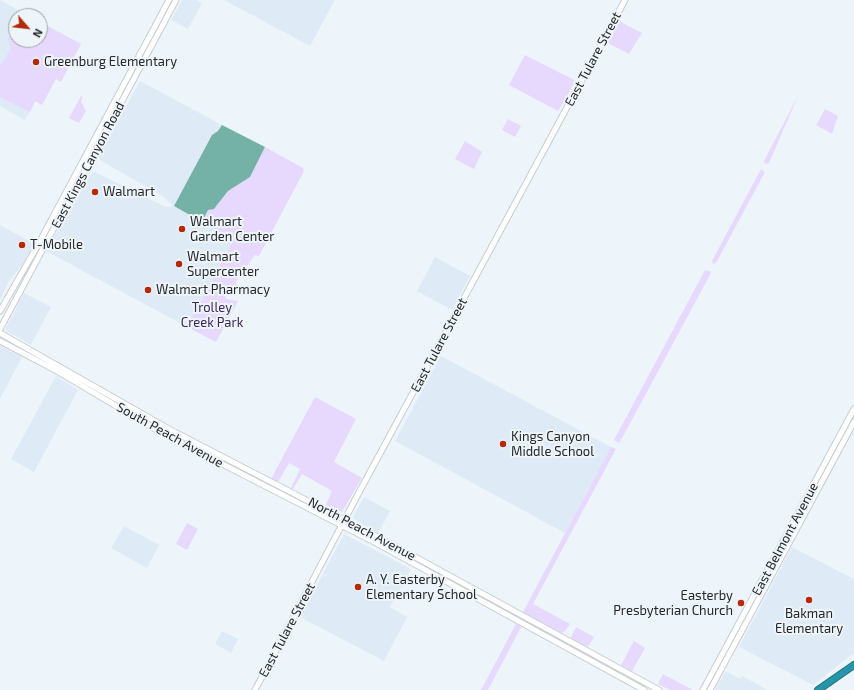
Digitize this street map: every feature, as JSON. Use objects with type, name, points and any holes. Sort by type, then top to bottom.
[{"type":"highway","points":[[818,690],[854,665]]},
{"type":"main road","name":"East Kings Canyon Road","points":[[0,311],[36,249],[169,0]]},
{"type":"main road","name":"East Kings Canyon Road","points":[[0,329],[176,0]]},
{"type":"main road","name":"East Tulare Street","points":[[255,690],[624,0]]},
{"type":"main road","name":"South Peach Avenue","points":[[0,333],[169,429]]},
{"type":"main road","name":"South Peach Avenue","points":[[0,341],[57,371],[162,433],[342,526]]},
{"type":"main road","points":[[57,371],[61,371],[77,379],[84,380]]},
{"type":"main road","points":[[76,382],[90,387],[108,397],[112,396]]},
{"type":"main road","points":[[118,407],[145,419],[151,418]]},
{"type":"main road","name":"East Belmont Avenue","points":[[704,690],[854,409]]},
{"type":"main road","name":"East Belmont Avenue","points":[[710,690],[854,422]]},
{"type":"main road","name":"North Peach Avenue","points":[[169,429],[345,520],[659,690]]},
{"type":"main road","name":"North Peach Avenue","points":[[342,526],[472,595],[644,690]]},
{"type":"main road","points":[[472,595],[477,595],[494,604],[501,604]]},
{"type":"main road","points":[[539,632],[560,639],[565,639]]},
{"type":"main road","points":[[606,668],[610,667],[631,678],[638,679]]},
{"type":"shaded area","name":"Greenburg Elementary","points":[[0,0],[14,8],[8,8],[8,48],[48,48],[48,26],[81,44],[61,82],[56,79],[42,105],[35,101],[25,120],[0,106]]},
{"type":"shaded area","points":[[182,0],[196,0],[202,3],[188,29],[171,20]]},
{"type":"shaded area","points":[[224,0],[335,0],[310,46]]},
{"type":"shaded area","points":[[140,81],[222,125],[218,131],[212,135],[174,206],[234,239],[187,327],[46,251],[93,171],[166,207],[173,206],[164,197],[100,160],[99,156]]},
{"type":"shaded area","points":[[222,125],[265,147],[250,177],[228,191],[214,209],[208,210],[202,222],[174,206],[212,135],[218,131]]},
{"type":"shaded area","points":[[0,225],[34,244],[22,265],[9,281],[0,300]]},
{"type":"shaded area","points":[[435,257],[470,276],[452,310],[417,291]]},
{"type":"shaded area","points":[[24,293],[51,307],[31,345],[5,330]]},
{"type":"shaded area","points":[[0,346],[22,357],[0,399]]},
{"type":"shaded area","name":"Kings Canyon Middle School","points":[[441,356],[611,447],[565,533],[395,441]]},
{"type":"shaded area","points":[[56,376],[78,390],[34,472],[11,459]]},
{"type":"shaded area","points":[[364,497],[390,511],[378,533],[353,517]]},
{"type":"shaded area","points":[[124,526],[159,545],[147,568],[111,548]]},
{"type":"shaded area","name":"A. Y. Easterby Elementary School","points":[[344,534],[411,569],[390,607],[407,617],[384,661],[300,617]]},
{"type":"shaded area","points":[[792,547],[854,579],[854,653],[813,685],[739,647]]},
{"type":"shaded area","points":[[222,631],[238,639],[231,653],[215,644]]},
{"type":"shaded area","points":[[726,671],[740,679],[742,676],[768,690],[715,690]]},
{"type":"green space","points":[[619,21],[642,33],[629,54],[608,43]]},
{"type":"green space","name":"Greenburg Elementary","points":[[48,26],[81,44],[61,82],[56,79],[42,105],[35,101],[30,112],[0,97],[0,64],[3,62],[11,48],[48,48]]},
{"type":"green space","points":[[525,55],[574,80],[575,82],[558,111],[509,85]]},
{"type":"green space","points":[[799,94],[769,163],[765,164],[764,161]]},
{"type":"green space","points":[[81,96],[83,97],[81,101],[86,111],[79,123],[69,118]]},
{"type":"green space","points":[[825,109],[838,116],[832,134],[816,125]]},
{"type":"green space","points":[[508,119],[521,126],[515,137],[502,130]]},
{"type":"green space","points":[[465,141],[482,152],[474,169],[455,159]]},
{"type":"green space","name":"Trolley Creek Park","points":[[265,147],[303,168],[304,171],[259,256],[255,255],[237,280],[236,283],[238,287],[243,288],[246,286],[240,296],[234,288],[230,288],[226,292],[225,297],[227,299],[238,301],[216,342],[187,327],[234,239],[202,222],[208,210],[216,207],[228,191],[250,177]]},
{"type":"green space","points":[[761,169],[765,172],[716,263],[713,264],[712,261]]},
{"type":"green space","points":[[705,270],[710,271],[711,273],[619,443],[614,440]]},
{"type":"green space","points":[[315,397],[356,419],[334,462],[362,478],[342,512],[326,505],[332,491],[302,474],[293,489],[291,488],[300,469],[289,463],[278,482],[271,479]]},
{"type":"green space","points":[[611,447],[616,449],[533,604],[570,624],[562,633],[523,612]]},
{"type":"green space","points":[[187,523],[198,529],[187,550],[176,544]]},
{"type":"green space","points":[[516,624],[521,627],[488,690],[481,690]]},
{"type":"green space","points":[[576,627],[594,637],[588,647],[572,639],[571,637]]},
{"type":"green space","points":[[634,641],[645,648],[632,671],[621,665]]},
{"type":"green space","points":[[663,674],[693,690],[670,690],[658,684]]},
{"type":"place","name":"Greenburg Elementary","points":[[36,62]]},
{"type":"place","name":"Walmart","points":[[95,192]]},
{"type":"place","name":"Walmart Garden Center","points":[[182,229]]},
{"type":"place","name":"T-Mobile","points":[[22,245]]},
{"type":"place","name":"Walmart Supercenter","points":[[179,264]]},
{"type":"place","name":"Walmart Pharmacy","points":[[148,290]]},
{"type":"place","name":"Kings Canyon Middle School","points":[[503,444]]},
{"type":"place","name":"A. Y. Easterby Elementary School","points":[[358,587]]},
{"type":"place","name":"Bakman Elementary","points":[[809,600]]},
{"type":"place","name":"Easterby Presbyterian Church","points":[[741,603]]}]
